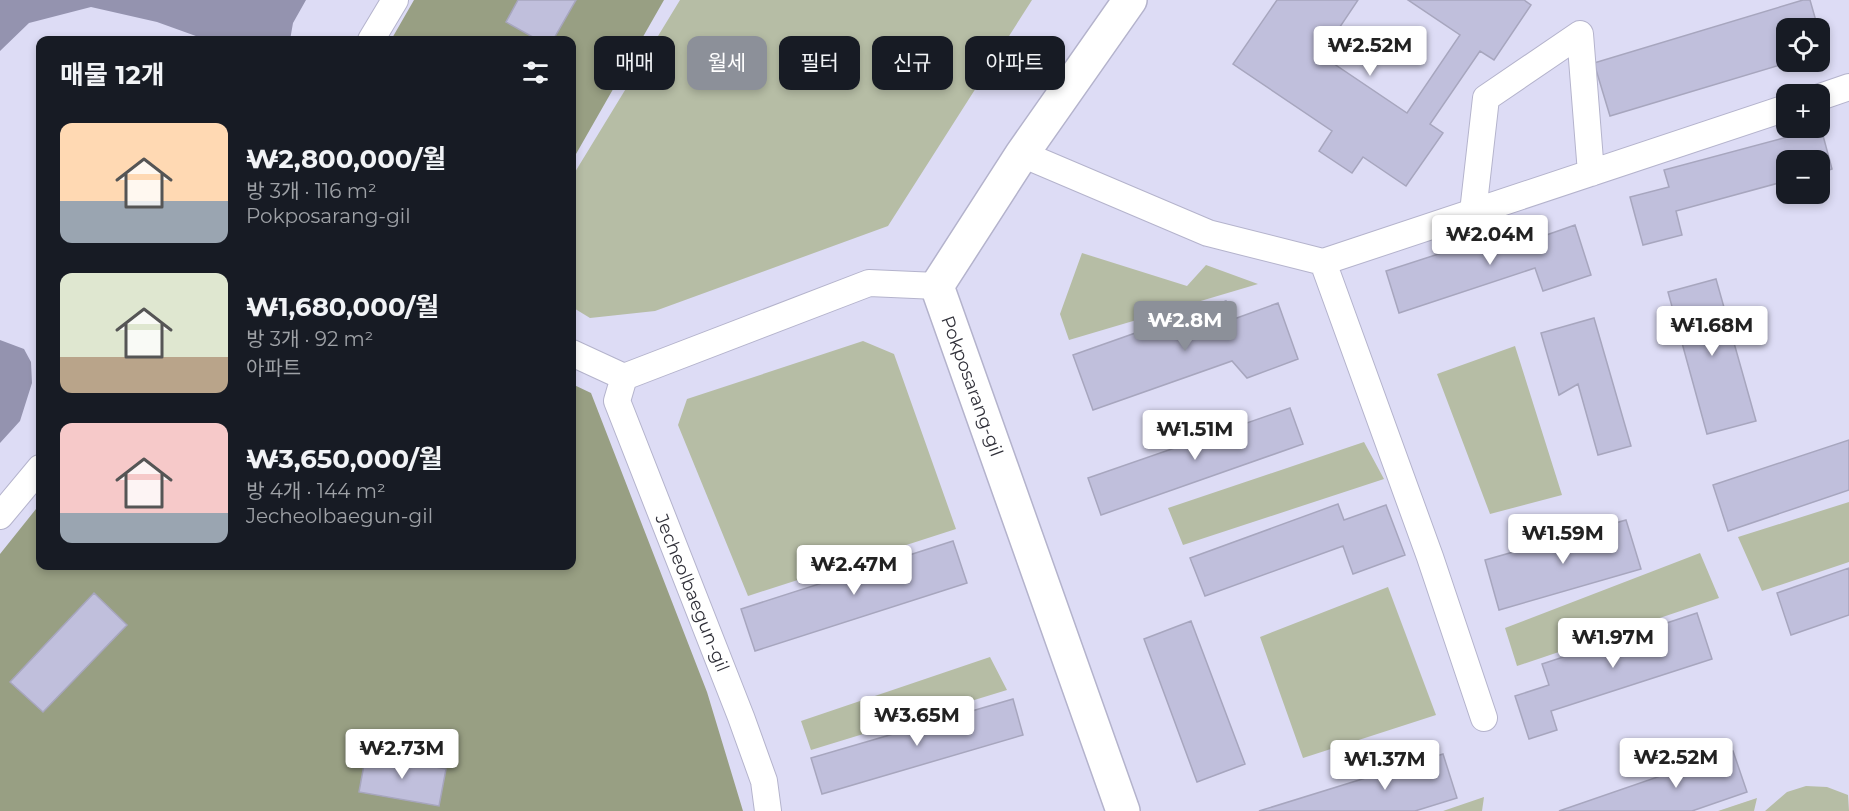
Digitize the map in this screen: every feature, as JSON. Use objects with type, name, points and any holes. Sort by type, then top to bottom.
[{"type":"street","points":[[373,36],[395,0]]},
{"type":"street","points":[[576,355],[624,377],[869,282],[937,286],[1022,154],[1130,0]]},
{"type":"street","points":[[1473,212],[1486,98],[1580,34],[1591,173]]},
{"type":"street","points":[[1830,94],[1849,87]]},
{"type":"street","points":[[1022,154],[1208,233],[1323,262],[1776,111]]},
{"type":"street","points":[[1323,262],[1430,557],[1484,718]]},
{"type":"street","name":"Pokposarang-gil","points":[[937,286],[1124,811]]},
{"type":"street","name":"Jecheolbaegun-gil","points":[[624,377],[617,401],[741,717],[764,781],[768,811]]},
{"type":"street","points":[[0,516],[36,473]]},
{"type":"green space","points":[[414,0],[664,0],[643,36],[594,36],[594,90],[613,90],[576,154],[576,36],[393,36]]},
{"type":"green space","points":[[680,0],[1032,0],[1009,36],[965,36],[965,90],[975,90],[888,226],[655,311],[590,318],[576,309],[576,170],[625,90],[675,90],[675,36],[658,36]]},
{"type":"green space","points":[[1082,253],[1187,286],[1206,265],[1258,284],[1069,340],[1060,314]]},
{"type":"green space","points":[[863,341],[894,354],[956,529],[748,596],[678,425],[687,399]]},
{"type":"green space","points":[[1515,346],[1562,495],[1490,514],[1437,374]]},
{"type":"green space","points":[[576,386],[591,393],[707,692],[743,811],[0,811],[0,554],[36,509],[36,570],[576,570]]},
{"type":"green space","points":[[1364,442],[1384,479],[1183,545],[1168,508]]},
{"type":"green space","points":[[1849,502],[1849,562],[1762,591],[1738,537]]},
{"type":"green space","points":[[1700,553],[1719,598],[1517,666],[1505,628]]},
{"type":"green space","points":[[1388,587],[1436,715],[1303,758],[1260,637]]},
{"type":"green space","points":[[990,657],[1007,690],[811,750],[801,721]]},
{"type":"green space","points":[[1806,786],[1827,787],[1848,795],[1849,811],[1765,811],[1787,792]]},
{"type":"green space","points":[[1484,797],[1482,811],[1443,811]]},
{"type":"green space","points":[[1757,798],[1754,811],[1718,811]]},
{"type":"water","points":[[0,0],[306,0],[293,23],[291,36],[196,36],[157,22],[91,7],[29,23],[0,51]]},
{"type":"water","points":[[0,340],[24,349],[31,362],[32,383],[20,421],[0,443]]},
{"type":"building","points":[[518,0],[576,0],[555,36],[531,36],[506,22]]},
{"type":"building","points":[[1277,0],[1358,0],[1321,55],[1407,113],[1460,35],[1408,0],[1524,0],[1531,5],[1494,60],[1480,51],[1430,124],[1443,133],[1406,186],[1363,157],[1352,173],[1319,151],[1332,131],[1233,64]]},
{"type":"building","points":[[1803,0],[1810,0],[1815,18],[1776,18],[1776,66],[1610,116],[1594,63]]},
{"type":"building","points":[[1784,138],[1824,138],[1827,150],[1776,150],[1776,184],[1676,211],[1682,235],[1643,245],[1630,197],[1669,187],[1664,170]]},
{"type":"building","points":[[1531,224],[1535,239],[1575,225],[1591,275],[1543,291],[1535,268],[1399,313],[1386,271]]},
{"type":"building","points":[[1716,279],[1756,421],[1707,434],[1668,292]]},
{"type":"building","points":[[1226,301],[1234,319],[1278,303],[1298,359],[1247,378],[1232,361],[1093,410],[1073,355]]},
{"type":"building","points":[[1594,318],[1631,446],[1598,455],[1578,384],[1559,395],[1541,333]]},
{"type":"building","points":[[1290,408],[1303,444],[1101,515],[1088,478]]},
{"type":"building","points":[[1849,440],[1849,490],[1728,531],[1713,485]]},
{"type":"building","points":[[1338,504],[1344,520],[1386,505],[1405,555],[1353,574],[1343,546],[1205,596],[1190,558]]},
{"type":"building","points":[[1626,520],[1641,569],[1499,610],[1485,560]]},
{"type":"building","points":[[953,541],[967,583],[755,651],[741,609]]},
{"type":"building","points":[[1849,568],[1849,615],[1791,635],[1777,593]]},
{"type":"building","points":[[94,593],[127,625],[43,712],[10,682]]},
{"type":"building","points":[[1697,613],[1712,659],[1551,711],[1557,730],[1529,739],[1515,696],[1549,685],[1542,664]]},
{"type":"building","points":[[1191,621],[1245,764],[1197,782],[1144,639]]},
{"type":"building","points":[[1013,699],[1023,735],[822,794],[811,758]]},
{"type":"building","points":[[1733,751],[1747,792],[1692,811],[1559,811]]},
{"type":"building","points":[[366,754],[446,769],[439,806],[359,792]]},
{"type":"building","points":[[1443,754],[1457,798],[1415,811],[1259,811]]}]
